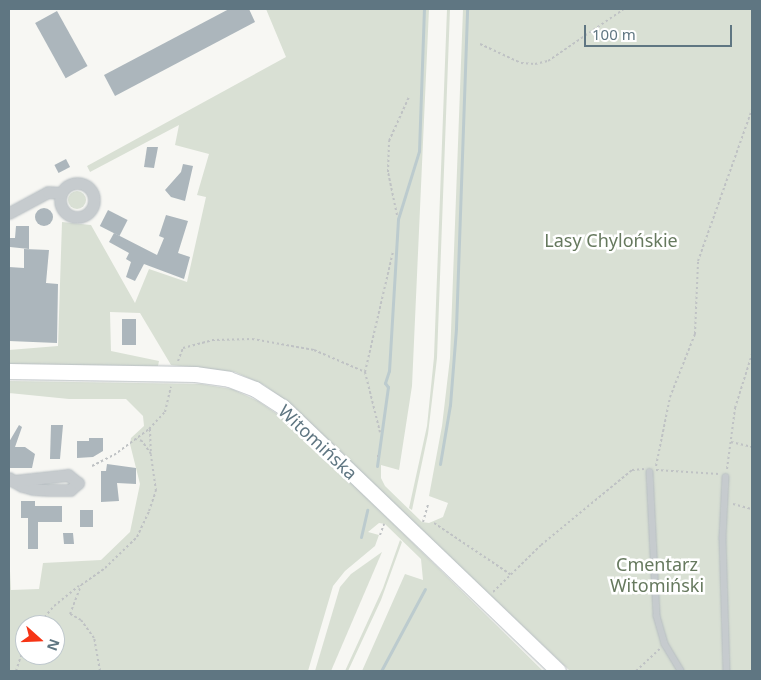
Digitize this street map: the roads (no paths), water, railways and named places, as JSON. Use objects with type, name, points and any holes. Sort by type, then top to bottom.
[{"type":"street","points":[[9,213],[48,192],[61,193]]},
{"type":"street","name":"Witomińska","points":[[9,371],[173,374],[229,379],[273,399],[558,671]]},
{"type":"lane","points":[[652,471],[657,616],[665,644],[682,671]]},
{"type":"lane","points":[[726,477],[723,503],[727,671]]},
{"type":"waterway","points":[[377,466],[388,387],[385,383],[389,371],[398,219],[419,151],[424,9]]},
{"type":"waterway","points":[[440,464],[450,405],[456,328],[467,9]]},
{"type":"waterway","points":[[361,537],[367,510]]},
{"type":"waterway","points":[[381,671],[425,589]]},
{"type":"park label","name":"Lasy Chylońskie","points":[[611,240]]},
{"type":"park label","name":"Cmentarz Witomiński","points":[[657,575]]}]
